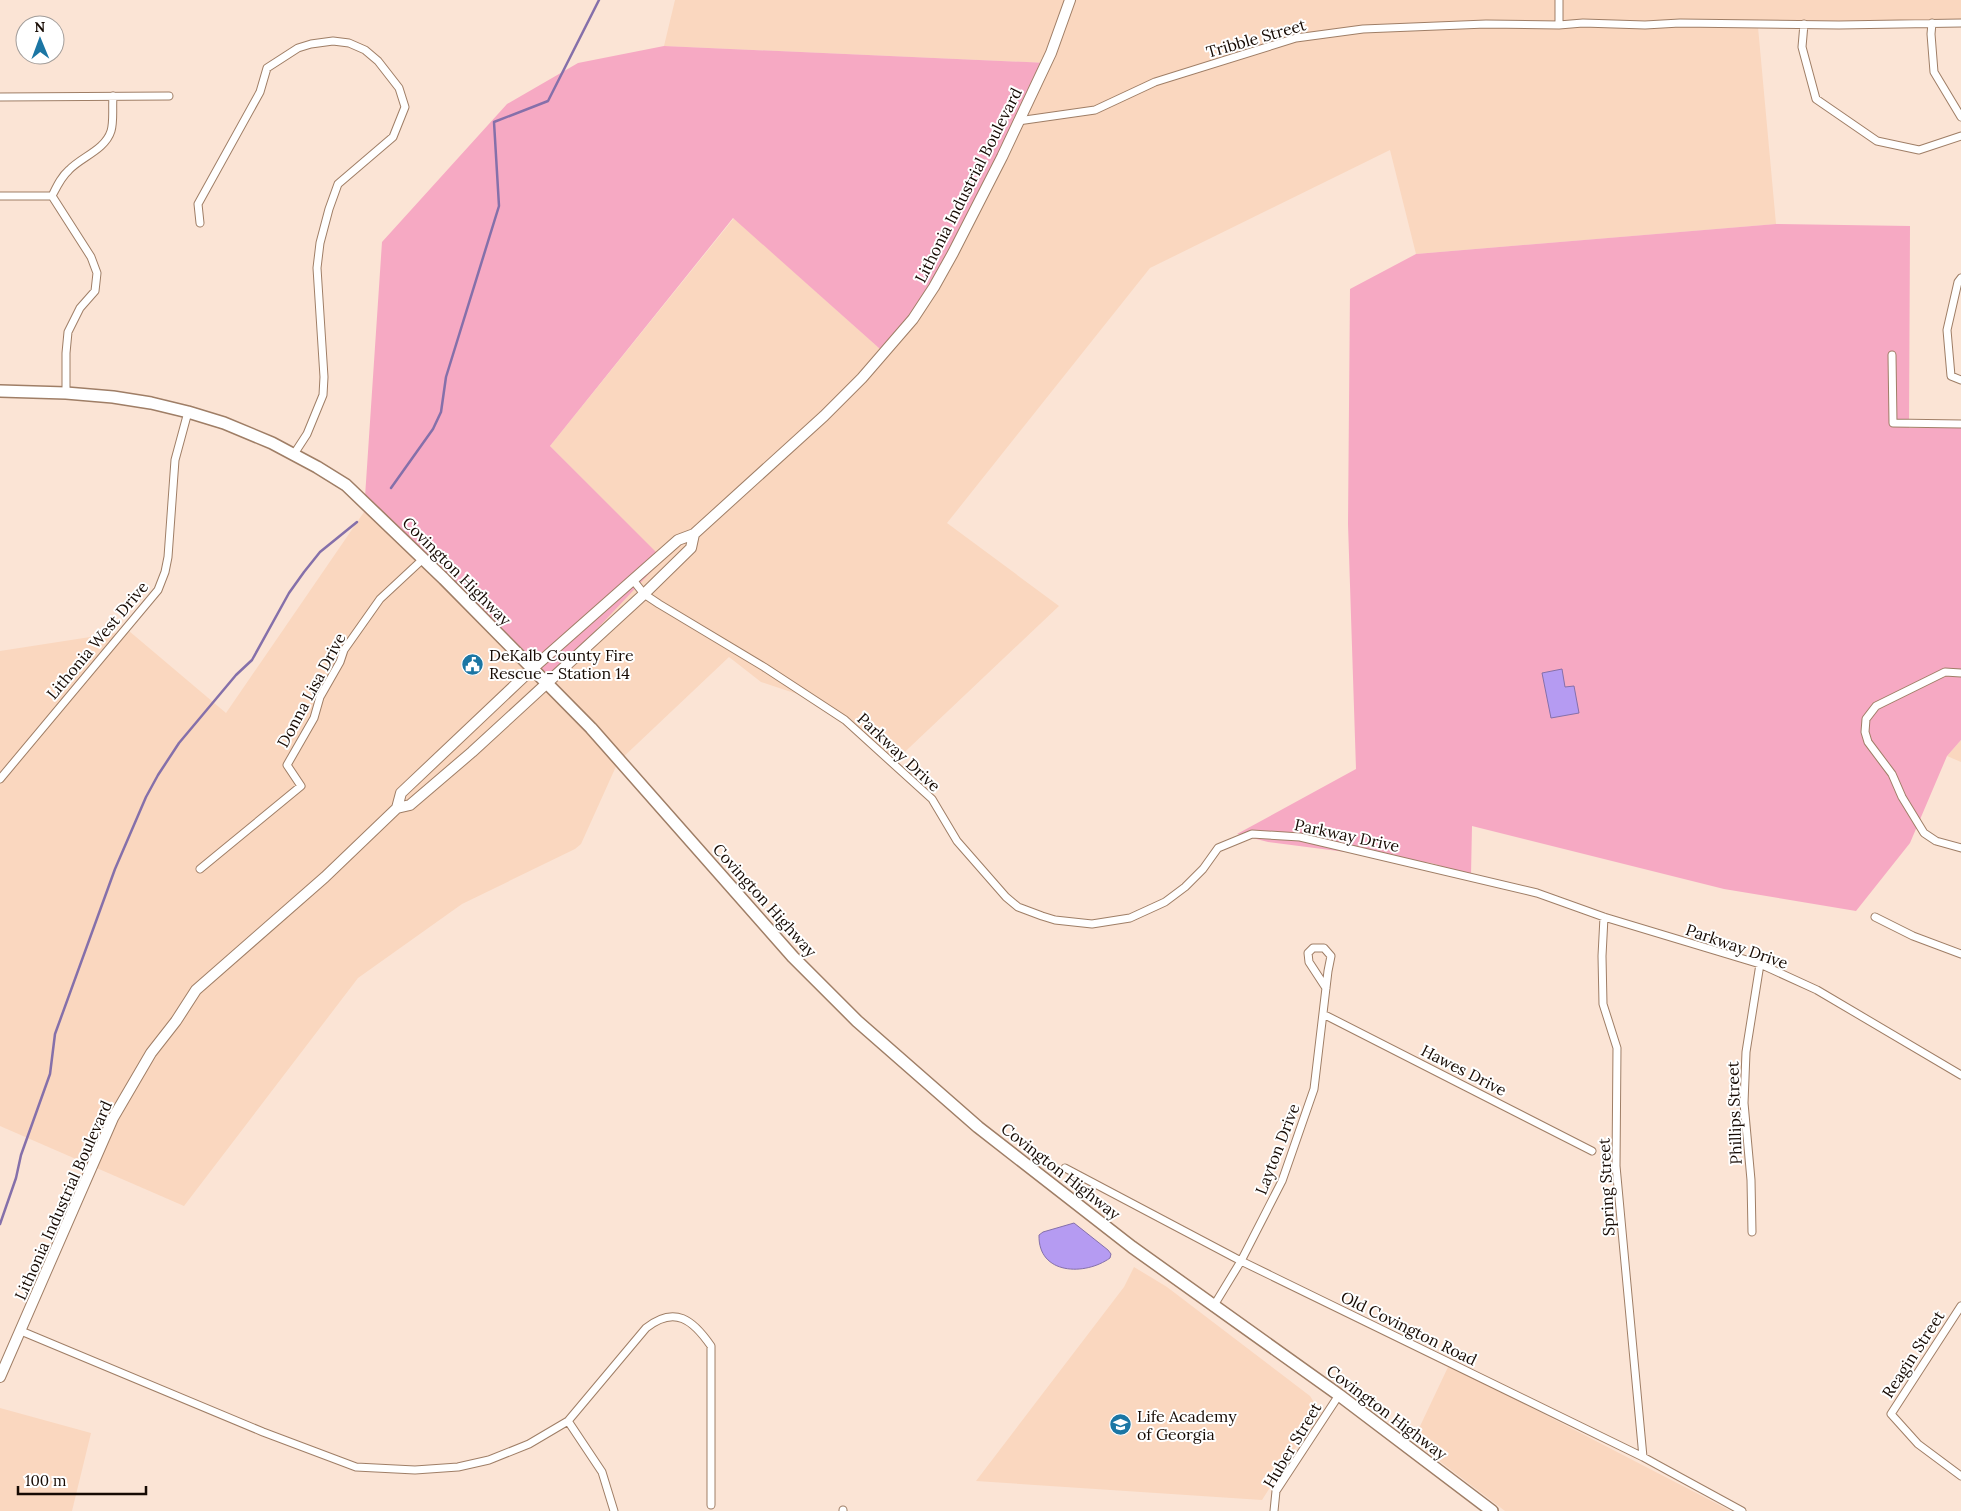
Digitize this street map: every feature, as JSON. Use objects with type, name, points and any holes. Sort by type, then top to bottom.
[{"type":"main road","name":"Lithonia Industrial Boulevard","points":[[0,1377],[113,1118],[151,1053],[176,1021],[196,990],[325,877],[396,808],[401,793],[532,669],[678,540],[694,534],[830,410],[862,378],[912,319],[934,287],[955,250],[1002,157],[1051,53],[1070,0]]},
{"type":"main road","name":"Covington Highway","points":[[0,391],[66,393],[113,397],[188,412],[248,433],[294,454],[346,485],[423,559],[591,728],[793,958],[856,1021],[986,1133],[1132,1247],[1339,1395],[1492,1511]]},
{"type":"main road","name":"Lithonia Industrial Boulevard","points":[[396,808],[410,805],[472,752],[644,594],[691,548],[694,534]]},
{"type":"street","points":[[1558,25],[1559,0]]},
{"type":"street","name":"Tribble Street","points":[[1018,121],[1095,110],[1155,82],[1296,38],[1372,28],[1582,23],[1646,25],[1680,23],[1961,23]]},
{"type":"street","points":[[1932,23],[1934,72],[1961,117]]},
{"type":"street","points":[[1804,24],[1802,46],[1816,98],[1878,141],[1919,150],[1961,136]]},
{"type":"street","points":[[200,223],[198,204],[260,92],[266,68],[298,48],[333,41],[349,43],[365,50],[378,61],[399,88],[405,107],[393,138],[338,184],[329,209],[320,243],[318,268],[324,377],[322,395],[307,434],[294,454]]},
{"type":"street","points":[[52,196],[60,179],[108,139],[111,130],[113,96]]},
{"type":"street","points":[[0,97],[169,96]]},
{"type":"street","points":[[0,196],[52,196]]},
{"type":"street","points":[[52,196],[91,257],[97,272],[95,291],[80,308],[68,332],[66,393]]},
{"type":"street","points":[[1961,278],[1958,282],[1947,330],[1951,376],[1961,380]]},
{"type":"street","points":[[1892,355],[1893,423],[1961,424]]},
{"type":"street","name":"Lithonia West Drive","points":[[0,779],[158,590],[166,572],[175,460],[188,412]]},
{"type":"street","name":"Donna Lisa Drive","points":[[200,869],[300,786],[287,765],[314,718],[320,696],[340,662],[344,650],[380,598],[423,559]]},
{"type":"street","name":"Parkway Drive","points":[[633,580],[644,594],[690,624],[764,667],[845,720],[932,799],[956,841],[1006,897],[1018,907],[1042,916],[1055,920],[1092,924],[1117,921],[1142,914],[1164,902],[1185,887],[1203,869],[1218,848],[1252,834],[1300,837],[1537,893],[1604,917],[1760,964],[1817,990],[1961,1075]]},
{"type":"street","points":[[1961,673],[1945,672],[1876,706],[1866,719],[1868,742],[1892,774],[1902,797],[1924,833],[1936,841],[1961,848]]},
{"type":"street","name":"Spring Street","points":[[1604,917],[1602,956],[1603,1004],[1617,1048],[1616,1166],[1643,1457]]},
{"type":"street","points":[[1875,917],[1913,936],[1961,954]]},
{"type":"street","name":"Layton Drive","points":[[1214,1307],[1282,1181],[1314,1089],[1331,956],[1324,948],[1312,948],[1308,953],[1309,962],[1326,988]]},
{"type":"street","name":"Phillips Street","points":[[1752,1232],[1751,1180],[1744,1095],[1746,1052],[1760,964]]},
{"type":"street","name":"Hawes Drive","points":[[1323,1014],[1592,1151]]},
{"type":"street","name":"Old Covington Road","points":[[1065,1168],[1240,1261],[1643,1457],[1742,1511]]},
{"type":"street","name":"Reagin Street","points":[[1961,1306],[1891,1414],[1918,1444],[1961,1476]]},
{"type":"street","points":[[21,1331],[263,1432],[356,1467],[415,1470],[458,1467],[489,1460],[529,1444],[568,1421],[646,1328],[656,1320],[672,1316],[688,1320],[701,1331],[711,1346],[710,1505]]},
{"type":"street","name":"Huber Street","points":[[1274,1511],[1276,1491],[1339,1395]]},
{"type":"street","points":[[568,1421],[602,1472],[614,1511]]},
{"type":"shaded area","points":[[675,0],[1961,0],[1961,27],[1758,27],[1776,224],[1416,254],[1390,150],[1150,268],[947,523],[1059,606],[891,765],[818,701],[761,682],[729,657],[618,762],[581,844],[575,849],[462,904],[358,978],[184,1206],[0,1126],[0,651],[129,631],[226,713],[364,512],[447,582],[662,559],[550,446],[734,218],[880,349],[1047,63],[664,46]]},
{"type":"shaded area","points":[[664,46],[1048,63],[946,271],[899,330],[880,349],[733,218],[550,446],[663,559],[546,683],[447,582],[364,512],[382,242],[507,104],[578,63]]},
{"type":"shaded area","points":[[1776,224],[1910,226],[1909,428],[1961,428],[1961,740],[1947,756],[1910,843],[1856,911],[1724,889],[1472,826],[1471,875],[1431,863],[1268,842],[1237,834],[1356,769],[1348,524],[1350,289],[1416,254]]},
{"type":"shaded area","points":[[1562,669],[1565,687],[1574,686],[1579,713],[1551,718],[1542,673]]},
{"type":"shaded area","points":[[1961,740],[1961,762],[1947,756]]},
{"type":"shaded area","points":[[1074,1223],[1108,1250],[1111,1254],[1110,1258],[1088,1268],[1076,1269],[1054,1265],[1046,1258],[1041,1248],[1039,1235],[1043,1232]]},
{"type":"shaded area","points":[[1134,1267],[1167,1287],[1310,1396],[1317,1407],[1317,1414],[1262,1500],[976,1481],[1124,1287]]},
{"type":"shaded area","points":[[1449,1365],[1731,1511],[1505,1511],[1413,1441]]},
{"type":"shaded area","points":[[0,1408],[91,1433],[72,1511],[0,1511]]},
{"type":"waterway","points":[[391,488],[433,429],[441,412],[446,377],[499,206],[494,122],[548,101],[599,0]]},
{"type":"waterway","points":[[0,1224],[16,1178],[21,1155],[50,1074],[55,1034],[115,869],[146,797],[179,743],[236,675],[252,660],[289,593],[304,572],[320,552],[357,522]]},
{"type":"place","name":"DeKalb County Fire Rescue - Station 14","points":[[473,664]]},
{"type":"place","name":"Life Academy of Georgia","points":[[1121,1425]]}]
